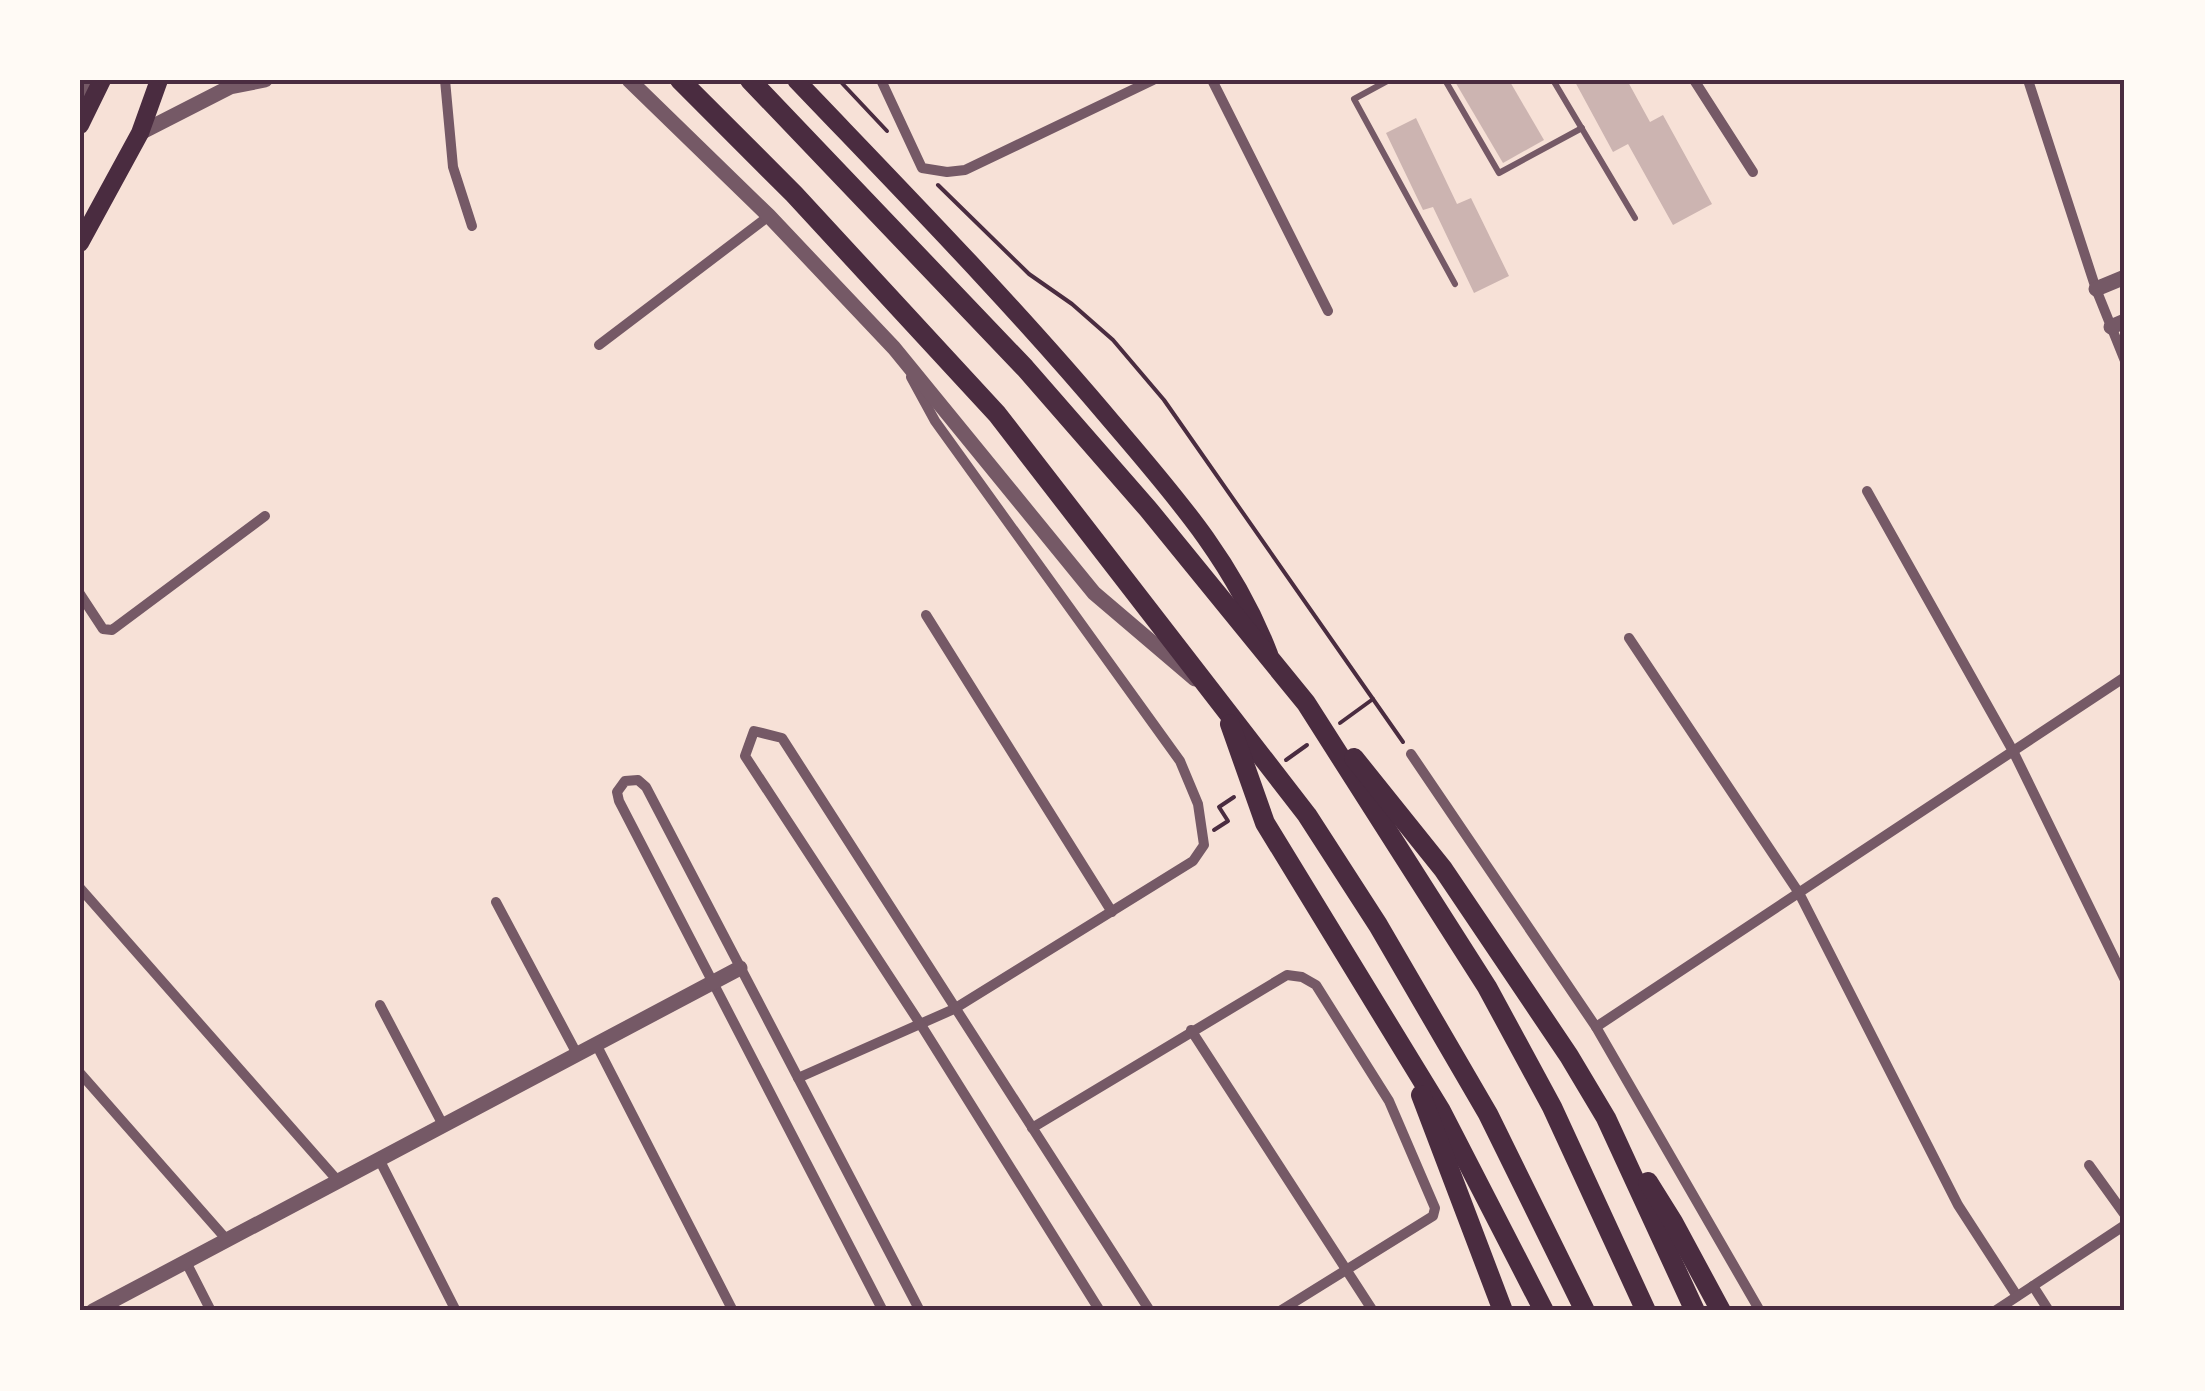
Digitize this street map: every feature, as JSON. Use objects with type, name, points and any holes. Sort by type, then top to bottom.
[{"type":"highway","points":[[680,80],[794,194],[997,414],[1306,815],[1378,924],[1488,1114],[1585,1311]]},
{"type":"highway","points":[[750,80],[1025,368],[1382,789],[1504,956],[1673,1222],[1721,1311]]},
{"type":"highway","points":[[1223,704],[1265,823],[1450,1127],[1544,1311]]},
{"type":"highway","points":[[1306,704],[1487,986],[1552,1107],[1646,1311]]},
{"type":"highway","points":[[1408,1060],[1504,1311]]},
{"type":"highway","points":[[1606,1118],[1695,1311]]},
{"type":"highway","points":[[1482,1257],[1495,1311]]},
{"type":"main road","points":[[83,119],[102,80]]},
{"type":"main road","points":[[80,243],[140,132],[159,80]]},
{"type":"main road","points":[[796,80],[1058,358],[1173,494],[1215,546],[1252,610],[1271,659]]},
{"type":"street","points":[[82,80],[83,119]]},
{"type":"street","points":[[140,132],[230,88],[265,80]]},
{"type":"street","points":[[445,80],[453,167],[472,226]]},
{"type":"street","points":[[629,80],[769,216],[894,348],[1094,593],[1223,704]]},
{"type":"street","points":[[881,80],[922,168],[947,172],[965,170],[1153,80]]},
{"type":"street","points":[[1212,80],[1328,311]]},
{"type":"street","points":[[1694,80],[1753,172]]},
{"type":"street","points":[[2028,80],[2096,289],[2118,324],[2125,360]]},
{"type":"street","points":[[599,345],[769,216]]},
{"type":"street","points":[[2096,289],[2125,278]]},
{"type":"street","points":[[798,1078],[954,1009],[1193,861],[1205,836],[1190,779],[1180,761],[935,421],[894,348]]},
{"type":"street","points":[[1867,490],[2013,750],[2125,980]]},
{"type":"street","points":[[80,594],[102,628],[112,630],[265,516]]},
{"type":"street","points":[[926,615],[1112,912]]},
{"type":"street","points":[[1630,638],[1798,893],[1958,1206],[2017,1296]]},
{"type":"street","points":[[1596,1027],[2125,677]]},
{"type":"street","points":[[1100,1311],[745,756],[754,731],[782,738],[1150,1311]]},
{"type":"street","points":[[1411,754],[1596,1027],[1760,1311]]},
{"type":"street","points":[[884,1311],[618,801],[618,792],[626,780],[638,780],[646,787],[920,1311]]},
{"type":"street","points":[[80,888],[338,1181]]},
{"type":"street","points":[[496,902],[577,1054]]},
{"type":"street","points":[[93,1311],[740,968]]},
{"type":"street","points":[[1032,1128],[1287,975],[1316,985],[1389,1101],[1435,1202],[1433,1216],[1280,1311]]},
{"type":"street","points":[[380,1005],[444,1125]]},
{"type":"street","points":[[1192,1030],[1374,1311]]},
{"type":"street","points":[[596,1044],[733,1311]]},
{"type":"street","points":[[80,1073],[228,1240]]},
{"type":"street","points":[[379,1160],[456,1311]]},
{"type":"street","points":[[2089,1165],[2125,1215]]},
{"type":"street","points":[[1995,1311],[2125,1225]]},
{"type":"street","points":[[186,1262],[211,1311]]},
{"type":"street","points":[[2033,1286],[2049,1311]]},
{"type":"lane","points":[[1389,80],[1354,99],[1455,284]]},
{"type":"lane","points":[[1446,80],[1499,173],[1582,128]]},
{"type":"lane","points":[[1553,80],[1634,218]]},
{"type":"path","points":[[839,80],[898,143]]},
{"type":"path","points":[[922,168],[1029,274],[1113,340],[1164,400],[1411,754]]},
{"type":"path","points":[[1326,732],[1373,700]]},
{"type":"path","points":[[1280,764],[1311,742]]},
{"type":"path","points":[[1205,836],[1228,821],[1219,807],[1234,796]]},
{"type":"building","points":[[1454,80],[1509,80],[1544,140],[1503,163]]},
{"type":"building","points":[[1574,80],[1627,80],[1650,122],[1663,115],[1712,204],[1673,225],[1628,144],[1613,152]]},
{"type":"building","points":[[1416,118],[1457,204],[1471,198],[1509,276],[1474,293],[1433,207],[1423,210],[1386,133]]}]
